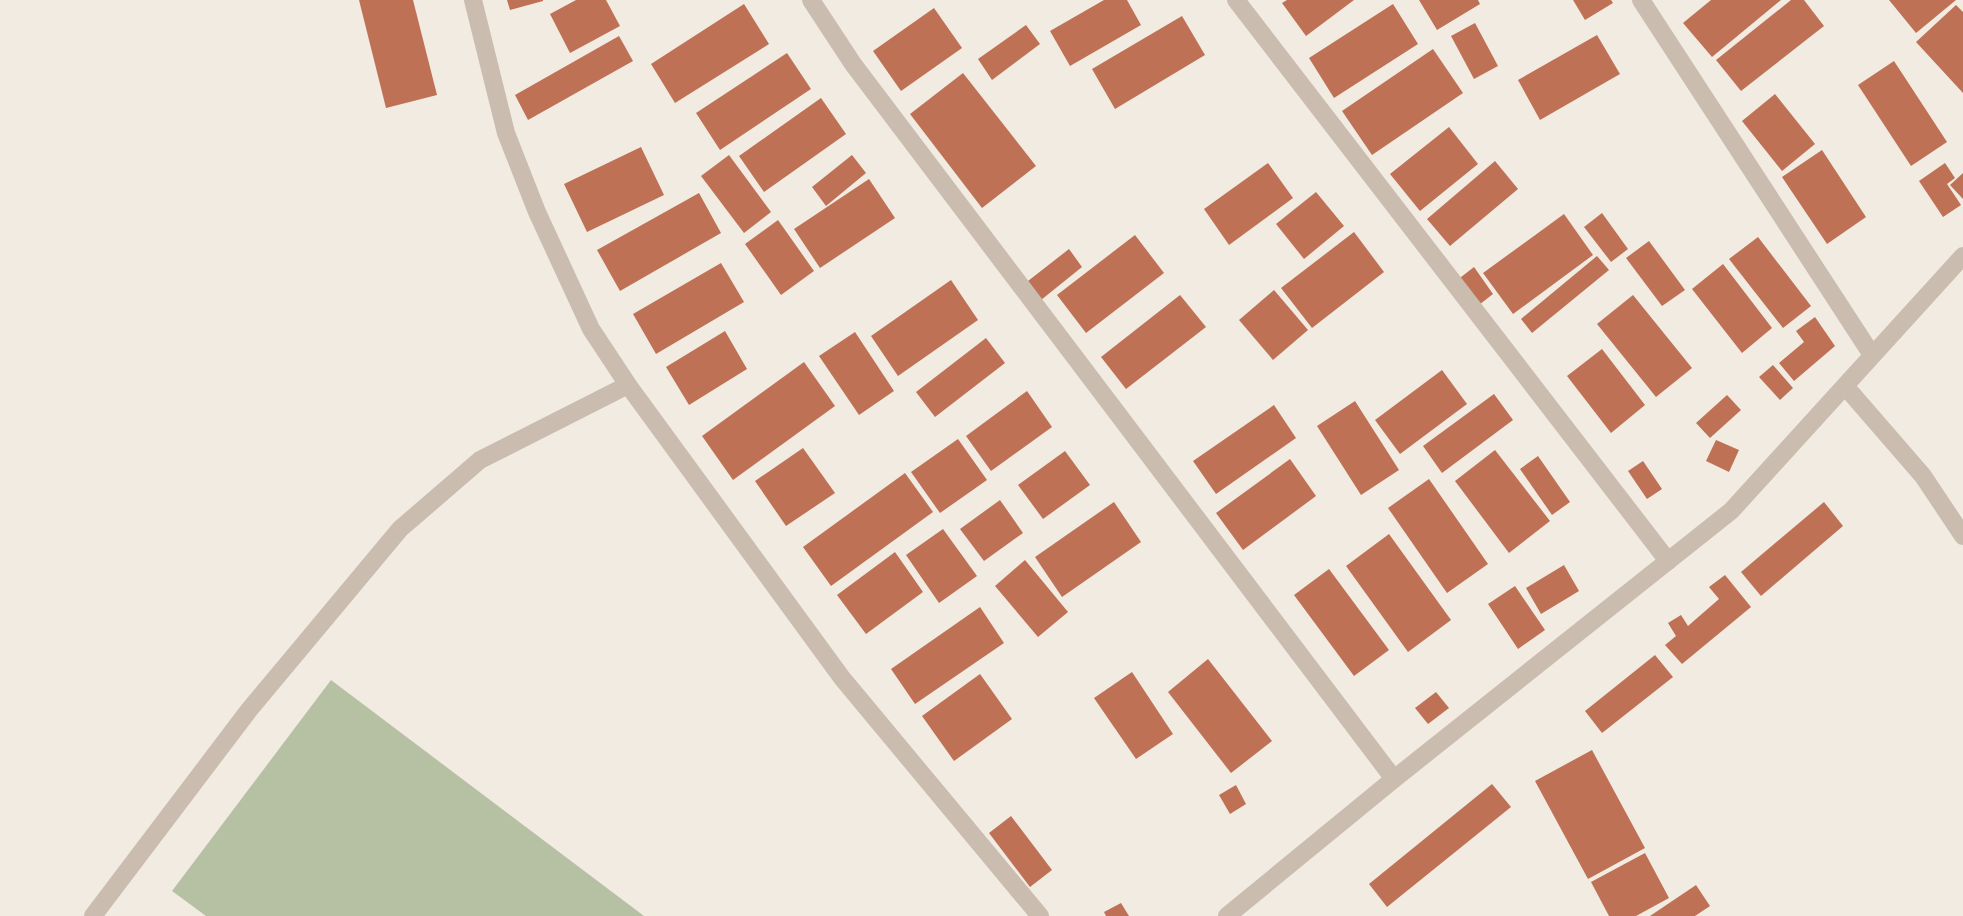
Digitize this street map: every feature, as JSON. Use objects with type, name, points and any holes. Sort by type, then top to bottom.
[{"type":"street","points":[[473,0],[506,133],[591,329],[628,385],[842,678],[1040,916]]},
{"type":"street","points":[[811,0],[853,64],[1394,779]]},
{"type":"street","points":[[1236,0],[1668,561]]},
{"type":"street","points":[[1641,0],[1872,355]]},
{"type":"street","points":[[1227,916],[1394,779],[1731,511],[1963,256]]},
{"type":"street","points":[[93,916],[249,710],[400,529],[480,460],[628,385]]},
{"type":"street","points":[[1845,386],[1923,476],[1963,536]]},
{"type":"green space","points":[[331,680],[644,916],[206,916],[172,891]]},
{"type":"building","points":[[359,0],[413,0],[437,95],[386,108]]},
{"type":"building","points":[[507,0],[543,0],[543,1],[510,10]]},
{"type":"building","points":[[576,0],[606,0],[620,26],[570,53],[550,14]]},
{"type":"building","points":[[1104,0],[1127,0],[1141,25],[1070,66],[1050,31]]},
{"type":"building","points":[[1287,0],[1354,0],[1306,36],[1282,3]]},
{"type":"building","points":[[1419,0],[1478,0],[1480,4],[1437,30]]},
{"type":"building","points":[[1573,0],[1611,0],[1613,3],[1585,20]]},
{"type":"building","points":[[1711,0],[1781,0],[1712,57],[1683,23]]},
{"type":"building","points":[[1791,0],[1804,0],[1824,26],[1741,91],[1716,60]]},
{"type":"building","points":[[1889,0],[1956,0],[1916,33]]},
{"type":"building","points":[[744,4],[769,44],[675,103],[651,64]]},
{"type":"building","points":[[1393,4],[1418,44],[1334,98],[1309,58]]},
{"type":"building","points":[[1956,5],[1963,12],[1963,93],[1916,42]]},
{"type":"building","points":[[934,8],[962,48],[901,91],[873,51]]},
{"type":"building","points":[[1182,16],[1205,55],[1115,109],[1092,69]]},
{"type":"building","points":[[1475,23],[1498,66],[1474,79],[1451,36]]},
{"type":"building","points":[[1026,25],[1040,44],[992,80],[978,59]]},
{"type":"building","points":[[1597,35],[1620,74],[1540,120],[1518,80]]},
{"type":"building","points":[[619,36],[633,61],[528,120],[515,95]]},
{"type":"building","points":[[1433,49],[1463,93],[1372,155],[1342,111]]},
{"type":"building","points":[[787,53],[811,89],[720,150],[696,113]]},
{"type":"building","points":[[1894,61],[1947,142],[1911,166],[1858,85]]},
{"type":"building","points":[[963,73],[1036,166],[982,208],[910,114]]},
{"type":"building","points":[[1775,94],[1815,144],[1782,171],[1742,121]]},
{"type":"building","points":[[821,98],[846,134],[764,192],[739,156]]},
{"type":"building","points":[[1449,127],[1478,164],[1420,211],[1390,174]]},
{"type":"building","points":[[641,147],[664,195],[587,232],[564,184]]},
{"type":"building","points":[[1822,150],[1866,217],[1827,244],[1782,177]]},
{"type":"building","points":[[729,155],[771,212],[744,233],[701,176]]},
{"type":"building","points":[[852,155],[866,173],[826,206],[812,187]]},
{"type":"building","points":[[1495,161],[1518,189],[1450,246],[1427,219]]},
{"type":"building","points":[[1268,163],[1293,198],[1229,245],[1204,209]]},
{"type":"building","points":[[1945,163],[1955,178],[1947,184],[1961,205],[1943,217],[1919,181]]},
{"type":"building","points":[[1963,173],[1963,199],[1950,185]]},
{"type":"building","points":[[869,179],[895,218],[820,268],[794,229]]},
{"type":"building","points":[[1316,192],[1344,226],[1304,259],[1276,224]]},
{"type":"building","points":[[699,193],[721,233],[620,291],[597,250]]},
{"type":"building","points":[[1602,213],[1628,249],[1611,262],[1584,227]]},
{"type":"building","points":[[1564,214],[1593,255],[1513,314],[1483,273]]},
{"type":"building","points":[[778,220],[814,271],[781,295],[745,244]]},
{"type":"building","points":[[1354,232],[1384,272],[1312,328],[1281,288]]},
{"type":"building","points":[[1135,235],[1164,273],[1086,333],[1057,295]]},
{"type":"building","points":[[1758,237],[1811,306],[1783,328],[1729,259]]},
{"type":"building","points":[[1649,241],[1685,290],[1662,306],[1626,258]]},
{"type":"building","points":[[1069,249],[1082,267],[1041,300],[1028,281]]},
{"type":"building","points":[[1597,256],[1609,270],[1532,333],[1521,319]]},
{"type":"building","points":[[721,263],[744,302],[656,354],[633,314]]},
{"type":"building","points":[[1723,264],[1772,328],[1742,353],[1692,289]]},
{"type":"building","points":[[1474,267],[1493,294],[1475,308],[1456,281]]},
{"type":"building","points":[[951,280],[978,320],[898,376],[871,336]]},
{"type":"building","points":[[1274,290],[1308,330],[1273,360],[1239,320]]},
{"type":"building","points":[[1180,295],[1206,327],[1126,389],[1101,357]]},
{"type":"building","points":[[1633,295],[1692,368],[1656,397],[1597,324]]},
{"type":"building","points":[[1815,317],[1835,346],[1794,381],[1779,363],[1804,342],[1796,331]]},
{"type":"building","points":[[725,331],[747,369],[689,405],[666,367]]},
{"type":"building","points":[[855,332],[894,391],[859,415],[819,356]]},
{"type":"building","points":[[986,338],[1005,363],[935,417],[916,392]]},
{"type":"building","points":[[1602,349],[1645,405],[1611,433],[1567,376]]},
{"type":"building","points":[[804,362],[835,406],[733,480],[702,436]]},
{"type":"building","points":[[1773,365],[1793,388],[1780,400],[1759,377]]},
{"type":"building","points":[[1442,370],[1467,404],[1400,454],[1375,420]]},
{"type":"building","points":[[1027,391],[1052,427],[991,471],[966,436]]},
{"type":"building","points":[[1494,394],[1513,420],[1442,473],[1423,446]]},
{"type":"building","points":[[1727,395],[1741,410],[1710,438],[1696,423]]},
{"type":"building","points":[[1355,401],[1399,470],[1361,495],[1317,426]]},
{"type":"building","points":[[1274,405],[1296,438],[1216,494],[1193,461]]},
{"type":"building","points":[[958,439],[987,480],[940,513],[911,472]]},
{"type":"building","points":[[1716,440],[1739,450],[1729,472],[1706,461]]},
{"type":"building","points":[[803,448],[835,493],[786,526],[755,481]]},
{"type":"building","points":[[1495,450],[1550,521],[1509,553],[1455,481]]},
{"type":"building","points":[[1065,451],[1090,485],[1043,519],[1018,485]]},
{"type":"building","points":[[1538,456],[1570,502],[1552,515],[1520,469]]},
{"type":"building","points":[[1290,459],[1316,496],[1243,550],[1216,513]]},
{"type":"building","points":[[1643,461],[1662,489],[1647,499],[1628,471]]},
{"type":"building","points":[[905,473],[933,512],[831,586],[803,547]]},
{"type":"building","points":[[1429,479],[1488,564],[1447,593],[1388,508]]},
{"type":"building","points":[[1000,500],[1023,533],[984,561],[960,529]]},
{"type":"building","points":[[1114,502],[1141,542],[1062,597],[1035,557]]},
{"type":"building","points":[[1824,502],[1843,526],[1761,596],[1741,572]]},
{"type":"building","points":[[943,529],[977,576],[939,603],[906,555]]},
{"type":"building","points":[[1389,534],[1451,620],[1408,652],[1346,566]]},
{"type":"building","points":[[895,552],[923,592],[866,634],[837,595]]},
{"type":"building","points":[[1025,560],[1068,612],[1038,637],[995,586]]},
{"type":"building","points":[[1564,565],[1579,591],[1541,614],[1526,588]]},
{"type":"building","points":[[1329,569],[1389,650],[1354,676],[1294,595]]},
{"type":"building","points":[[1725,575],[1751,607],[1682,664],[1665,645],[1676,636],[1668,623],[1681,615],[1688,626],[1719,599],[1709,587]]},
{"type":"building","points":[[1515,586],[1545,630],[1518,649],[1488,604]]},
{"type":"building","points":[[980,607],[1004,643],[915,704],[891,669]]},
{"type":"building","points":[[1655,655],[1673,677],[1602,733],[1585,711]]},
{"type":"building","points":[[1208,659],[1272,741],[1231,773],[1168,692]]},
{"type":"building","points":[[1132,672],[1173,734],[1136,759],[1094,698]]},
{"type":"building","points":[[980,674],[1012,719],[954,761],[922,716]]},
{"type":"building","points":[[1436,692],[1449,708],[1428,724],[1415,708]]},
{"type":"building","points":[[1592,750],[1645,848],[1588,879],[1535,781]]},
{"type":"building","points":[[1492,784],[1511,807],[1387,907],[1369,884]]},
{"type":"building","points":[[1236,785],[1246,804],[1230,814],[1219,795]]},
{"type":"building","points":[[1011,816],[1052,870],[1030,887],[989,833]]},
{"type":"building","points":[[1645,853],[1669,898],[1636,916],[1609,916],[1591,882]]},
{"type":"building","points":[[1696,885],[1710,906],[1695,916],[1650,916]]},
{"type":"building","points":[[1121,903],[1129,916],[1106,916],[1104,912]]}]
